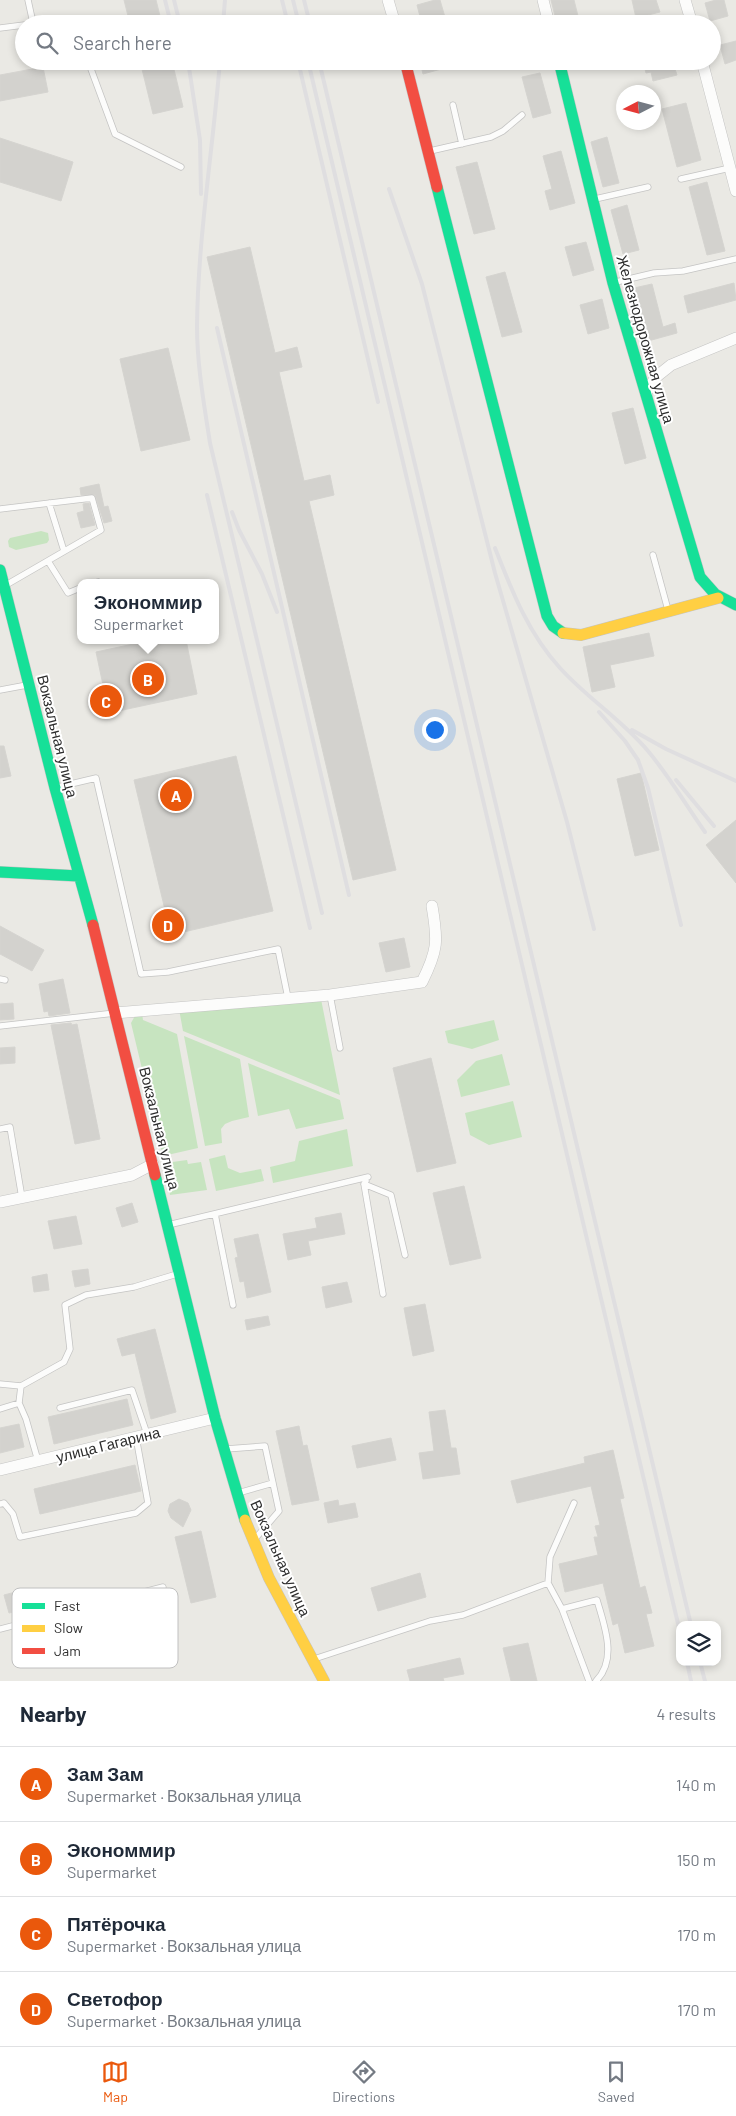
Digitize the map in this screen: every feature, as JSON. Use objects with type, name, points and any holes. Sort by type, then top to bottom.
[{"type":"street","points":[[388,0],[392,15]]},
{"type":"street","points":[[544,0],[547,15]]},
{"type":"street","points":[[685,0],[689,15]]},
{"type":"street","points":[[407,70],[547,616],[552,626],[563,634],[581,635],[718,598]]},
{"type":"street","name":"Железнодорожная улица","points":[[561,70],[614,283],[700,577],[709,590],[718,598],[736,605]]},
{"type":"street","points":[[705,70],[731,152],[730,168],[736,192]]},
{"type":"street","points":[[646,393],[656,377],[671,366],[736,338]]},
{"type":"street","name":"Вокзальная улица","points":[[0,570],[115,1013],[215,1418],[236,1494],[253,1541],[274,1588],[324,1681]]},
{"type":"street","points":[[0,872],[79,876]]},
{"type":"street","points":[[115,1013],[330,995],[422,982],[436,950],[438,936],[432,906]]},
{"type":"street","points":[[0,1202],[132,1175],[153,1164]]},
{"type":"street","name":"улица Гагарина","points":[[0,1470],[215,1418]]},
{"type":"lane","points":[[28,0],[30,15]]},
{"type":"lane","points":[[0,28],[15,26]]},
{"type":"lane","points":[[91,70],[115,134],[181,167]]},
{"type":"lane","points":[[452,105],[462,144]]},
{"type":"lane","points":[[428,152],[491,137],[503,131],[522,114]]},
{"type":"lane","points":[[681,179],[730,168]]},
{"type":"lane","points":[[593,200],[648,187]]},
{"type":"lane","points":[[614,283],[654,273],[683,271],[736,259]]},
{"type":"lane","points":[[0,509],[92,498],[101,530],[4,586]]},
{"type":"lane","points":[[49,503],[64,551]]},
{"type":"lane","points":[[653,555],[669,612]]},
{"type":"lane","points":[[48,561],[68,593],[77,589]]},
{"type":"lane","points":[[0,690],[29,685]]},
{"type":"lane","points":[[56,788],[96,778],[141,974],[168,972],[278,949],[288,998]]},
{"type":"lane","points":[[330,995],[340,1048]]},
{"type":"lane","points":[[0,1026],[115,1013]]},
{"type":"lane","points":[[0,1129],[10,1127],[22,1198]]},
{"type":"lane","points":[[168,1225],[368,1177],[364,1184],[383,1294]]},
{"type":"lane","points":[[364,1184],[391,1195],[405,1255]]},
{"type":"lane","points":[[215,1214],[233,1305]]},
{"type":"lane","points":[[0,1384],[21,1386],[64,1362],[70,1349],[65,1305],[86,1295],[134,1287],[180,1273]]},
{"type":"lane","points":[[21,1386],[19,1403],[26,1419],[38,1461]]},
{"type":"lane","points":[[0,1504],[4,1503],[13,1514],[20,1537],[136,1513],[148,1503],[141,1436],[132,1390],[60,1408]]},
{"type":"lane","points":[[0,1409],[19,1403]]},
{"type":"lane","points":[[224,1450],[265,1446],[278,1512],[253,1541]]},
{"type":"lane","points":[[236,1494],[273,1483]]},
{"type":"lane","points":[[574,1504],[550,1557],[548,1583],[562,1609],[589,1681]]},
{"type":"lane","points":[[312,1659],[430,1621],[463,1615],[548,1583]]},
{"type":"lane","points":[[159,1588],[163,1587]]},
{"type":"lane","points":[[562,1609],[597,1600],[609,1646],[606,1666],[596,1681]]},
{"type":"green space","points":[[41,531],[48,533],[49,540],[47,543],[16,550],[9,547],[8,541],[10,538]]},
{"type":"green space","points":[[321,999],[340,1095],[183,1031],[179,1009]]},
{"type":"green space","points":[[142,1013],[143,1020],[177,1034],[198,1148],[163,1156],[131,1023],[136,1014]]},
{"type":"green space","points":[[494,1020],[499,1040],[472,1049],[448,1043],[445,1031]]},
{"type":"green space","points":[[184,1036],[240,1059],[249,1117],[225,1124],[221,1129],[222,1143],[205,1146]]},
{"type":"green space","points":[[502,1054],[510,1085],[461,1097],[457,1080],[476,1061]]},
{"type":"green space","points":[[248,1063],[340,1100],[344,1119],[296,1129],[289,1109],[258,1116]]},
{"type":"green space","points":[[513,1101],[522,1137],[489,1145],[470,1135],[465,1113]]},
{"type":"green space","points":[[347,1129],[353,1166],[273,1183],[270,1167],[295,1161],[299,1141]]},
{"type":"green space","points":[[225,1155],[228,1168],[240,1173],[261,1169],[264,1181],[216,1191],[209,1159]]},
{"type":"green space","points":[[187,1160],[188,1164],[201,1162],[207,1190],[170,1195],[165,1163]]},
{"type":"building","points":[[124,0],[156,0],[160,15],[128,15]]},
{"type":"building","points":[[440,0],[444,15],[420,15],[417,5]]},
{"type":"building","points":[[551,0],[574,0],[578,15],[555,15]]},
{"type":"building","points":[[632,0],[656,0],[660,12],[648,15],[635,15]]},
{"type":"building","points":[[724,0],[728,16],[721,18],[721,15],[708,15],[705,3]]},
{"type":"building","points":[[736,41],[736,60],[725,64],[721,45]]},
{"type":"building","points":[[27,70],[44,70],[48,92],[0,101],[0,75]]},
{"type":"building","points":[[142,70],[174,70],[183,107],[153,114]]},
{"type":"building","points":[[422,70],[438,70],[423,74]]},
{"type":"building","points":[[645,70],[675,70],[677,75],[653,81],[651,72],[646,73]]},
{"type":"building","points":[[540,73],[551,113],[533,118],[522,77]]},
{"type":"building","points":[[686,103],[701,160],[677,167],[662,109]]},
{"type":"building","points":[[607,137],[619,183],[603,187],[591,142]]},
{"type":"building","points":[[0,138],[73,162],[61,201],[0,182]]},
{"type":"building","points":[[561,151],[575,203],[550,210],[545,191],[552,189],[543,156]]},
{"type":"building","points":[[477,162],[495,229],[474,234],[456,167]]},
{"type":"building","points":[[707,182],[725,251],[707,255],[689,187]]},
{"type":"building","points":[[627,205],[639,250],[623,254],[611,210]]},
{"type":"building","points":[[586,242],[594,270],[573,276],[565,247]]},
{"type":"building","points":[[250,247],[275,353],[297,347],[302,367],[279,372],[304,481],[330,475],[334,495],[309,501],[396,870],[353,880],[207,257]]},
{"type":"building","points":[[505,272],[522,332],[502,337],[486,277]]},
{"type":"building","points":[[734,283],[736,300],[688,313],[684,296]]},
{"type":"building","points":[[652,284],[663,327],[675,323],[677,333],[648,341],[634,288]]},
{"type":"building","points":[[602,299],[609,328],[588,334],[580,305]]},
{"type":"building","points":[[168,348],[190,440],[141,451],[120,359]]},
{"type":"building","points":[[633,408],[646,458],[625,464],[612,413]]},
{"type":"building","points":[[99,484],[104,507],[108,506],[112,521],[104,523],[95,495],[81,495],[80,488]]},
{"type":"building","points":[[89,503],[95,525],[81,528],[77,513],[84,511],[83,504]]},
{"type":"building","points":[[649,633],[654,656],[610,665],[615,687],[592,692],[583,647]]},
{"type":"building","points":[[133,644],[187,644],[197,694],[109,713],[96,652]]},
{"type":"building","points":[[0,746],[4,746],[11,776],[0,778]]},
{"type":"building","points":[[236,756],[273,911],[171,935],[134,780]]},
{"type":"building","points":[[641,773],[659,850],[635,856],[617,779]]},
{"type":"building","points":[[736,820],[736,883],[706,845]]},
{"type":"building","points":[[0,926],[44,950],[32,971],[0,954]]},
{"type":"building","points":[[404,938],[410,967],[386,972],[379,943]]},
{"type":"building","points":[[63,979],[70,1013],[49,1016],[48,1011],[44,1012],[39,984]]},
{"type":"building","points":[[13,1003],[14,1019],[0,1020],[0,1004]]},
{"type":"building","points":[[71,1023],[72,1025],[77,1024],[100,1139],[75,1144],[51,1025]]},
{"type":"building","points":[[15,1047],[15,1063],[0,1064],[0,1048]]},
{"type":"building","points":[[431,1058],[456,1163],[417,1172],[393,1068]]},
{"type":"building","points":[[464,1186],[481,1258],[450,1265],[433,1193]]},
{"type":"building","points":[[132,1203],[138,1222],[122,1227],[116,1208]]},
{"type":"building","points":[[341,1213],[345,1234],[308,1241],[311,1255],[288,1260],[283,1234],[317,1228],[315,1218]]},
{"type":"building","points":[[76,1216],[82,1244],[54,1249],[48,1221]]},
{"type":"building","points":[[258,1234],[271,1292],[247,1298],[244,1281],[240,1282],[235,1258],[238,1257],[234,1239]]},
{"type":"building","points":[[88,1269],[90,1284],[75,1287],[72,1271]]},
{"type":"building","points":[[47,1274],[49,1290],[34,1292],[32,1277]]},
{"type":"building","points":[[347,1282],[352,1302],[326,1308],[322,1287]]},
{"type":"building","points":[[425,1304],[434,1351],[413,1356],[404,1308]]},
{"type":"building","points":[[268,1316],[270,1325],[247,1330],[245,1320]]},
{"type":"building","points":[[155,1329],[176,1412],[151,1419],[135,1353],[122,1356],[117,1339]]},
{"type":"building","points":[[127,1399],[133,1425],[54,1444],[48,1417]]},
{"type":"building","points":[[445,1410],[451,1448],[456,1448],[460,1474],[423,1479],[419,1453],[434,1451],[429,1412]]},
{"type":"building","points":[[19,1424],[24,1447],[0,1453],[0,1428]]},
{"type":"building","points":[[299,1426],[303,1446],[307,1445],[319,1500],[292,1505],[276,1431]]},
{"type":"building","points":[[391,1438],[396,1460],[357,1468],[352,1446]]},
{"type":"building","points":[[613,1450],[624,1498],[620,1499],[640,1588],[645,1586],[652,1613],[646,1614],[654,1646],[625,1653],[618,1623],[613,1625],[603,1583],[565,1592],[559,1564],[598,1555],[594,1537],[598,1537],[595,1526],[600,1525],[591,1486],[517,1503],[511,1481],[585,1463],[584,1457]]},
{"type":"building","points":[[135,1465],[141,1491],[40,1514],[34,1489]]},
{"type":"building","points":[[179,1499],[188,1503],[191,1510],[183,1527],[171,1518],[168,1511],[170,1504]]},
{"type":"building","points":[[338,1500],[339,1506],[355,1503],[358,1517],[328,1523],[324,1503]]},
{"type":"building","points":[[201,1531],[216,1597],[191,1603],[175,1537]]},
{"type":"building","points":[[420,1573],[426,1597],[378,1611],[371,1588]]},
{"type":"building","points":[[12,1593],[12,1612],[9,1613],[4,1595]]},
{"type":"building","points":[[528,1643],[537,1681],[511,1681],[503,1648]]},
{"type":"building","points":[[460,1658],[464,1674],[443,1678],[444,1681],[410,1681],[407,1670]]},
{"type":"railway","points":[[165,0],[169,15]]},
{"type":"railway","points":[[174,0],[178,15]]},
{"type":"railway","points":[[224,15],[225,0]]},
{"type":"railway","points":[[282,0],[286,15]]},
{"type":"railway","points":[[293,0],[297,15]]},
{"type":"railway","points":[[304,0],[308,15]]},
{"type":"railway","points":[[189,70],[200,140],[201,194]]},
{"type":"railway","points":[[219,70],[198,293],[197,341],[201,384],[210,443],[322,913]]},
{"type":"railway","points":[[300,70],[378,402]]},
{"type":"railway","points":[[310,70],[677,1621]]},
{"type":"railway","points":[[321,70],[690,1621]]},
{"type":"railway","points":[[389,189],[422,284],[495,573],[567,822],[594,929]]},
{"type":"railway","points":[[217,328],[349,895]]},
{"type":"railway","points":[[207,495],[310,928]]},
{"type":"railway","points":[[232,512],[239,530],[262,574],[277,612]]},
{"type":"railway","points":[[495,548],[522,611],[549,655],[570,679],[627,729],[648,751],[705,832]]},
{"type":"railway","points":[[599,712],[625,741],[638,760],[648,788],[681,925]]},
{"type":"railway","points":[[632,730],[666,749],[736,781]]},
{"type":"railway","points":[[676,780],[714,826]]},
{"type":"railway","points":[[688,1666],[691,1681]]},
{"type":"railway","points":[[701,1666],[705,1681]]},
{"type":"traffic: fast","points":[[561,70],[613,283],[700,577],[715,594],[736,605]]},
{"type":"traffic: fast","points":[[437,187],[547,616],[553,626],[563,633]]},
{"type":"traffic: fast","points":[[0,570],[55,788],[93,925]]},
{"type":"traffic: fast","points":[[0,872],[79,876]]},
{"type":"traffic: fast","points":[[155,1175],[215,1418],[245,1520]]},
{"type":"traffic: slow","points":[[563,633],[581,635],[718,598]]},
{"type":"traffic: slow","points":[[245,1520],[269,1578],[324,1681]]},
{"type":"traffic: jam","points":[[407,70],[437,187]]},
{"type":"traffic: jam","points":[[93,925],[155,1175]]},
{"type":"place","name":"Экономмир","points":[[148,679]]},
{"type":"place","name":"Пятёрочка","points":[[106,701]]},
{"type":"place","name":"Зам Зам","points":[[176,795]]},
{"type":"place","name":"Светофор","points":[[168,925]]}]
